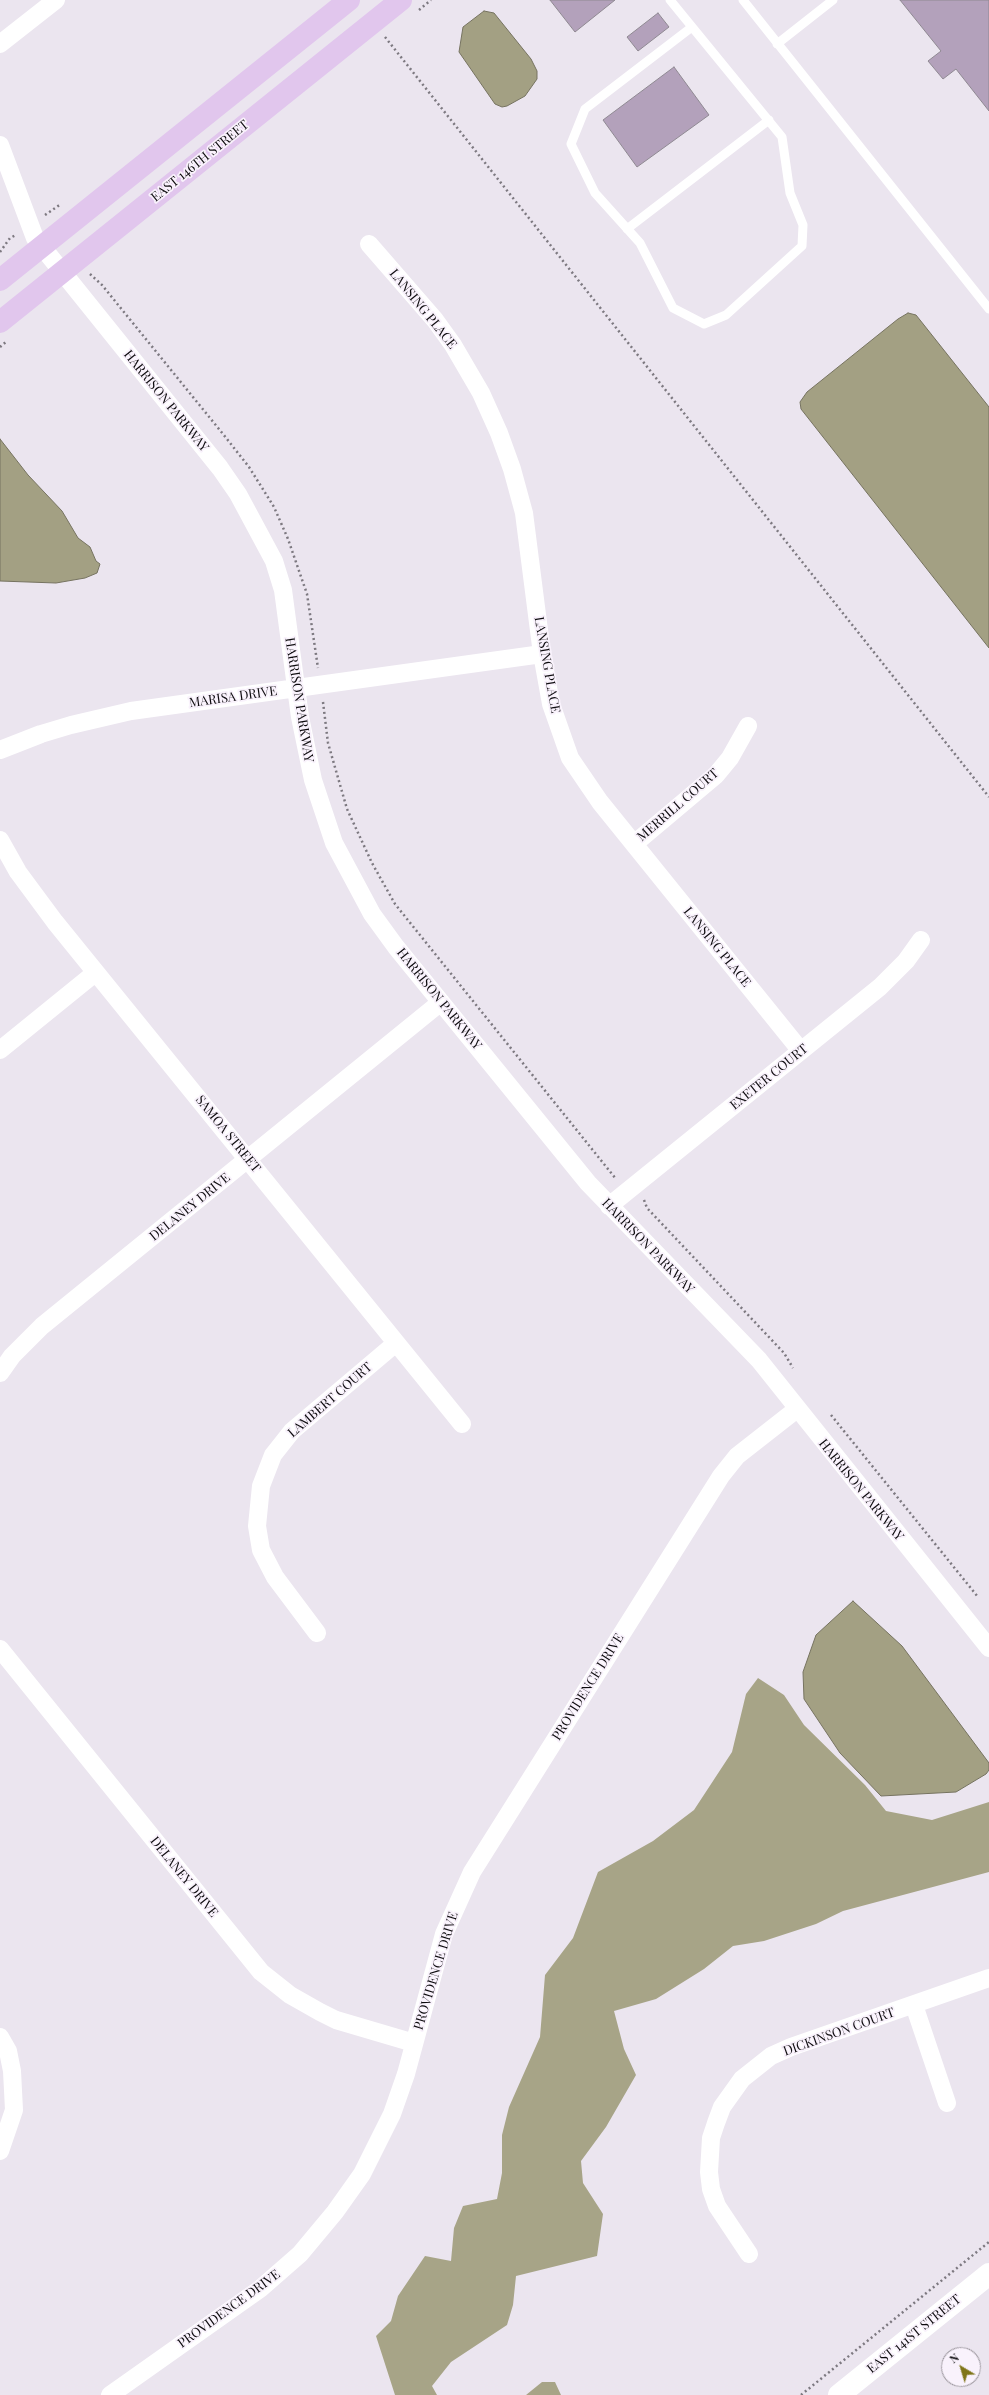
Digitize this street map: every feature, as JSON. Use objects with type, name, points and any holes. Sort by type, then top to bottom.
[{"type":"main road","name":"EAST 146TH STREET","points":[[0,322],[52,260],[349,0]]},
{"type":"main road","name":"EAST 146TH STREET","points":[[0,280],[52,260],[401,0]]},
{"type":"street","points":[[0,44],[56,0]]},
{"type":"street","name":"HARRISON PARKWAY","points":[[0,145],[13,177],[29,226],[52,260],[220,468],[256,525],[274,560],[283,590],[306,750],[315,788],[334,843],[358,891],[376,920],[570,1162],[609,1206],[758,1360],[989,1648]]},
{"type":"street","name":"LANSING PLACE","points":[[369,244],[435,320],[453,345],[481,393],[499,433],[512,469],[524,513],[542,654],[551,704],[570,758],[600,802],[801,1051]]},
{"type":"street","name":"MARISA DRIVE","points":[[0,750],[56,729],[131,711],[542,654]]},
{"type":"street","name":"MERRILL COURT","points":[[634,844],[716,775],[730,758],[748,726]]},
{"type":"street","name":"SAMOA STREET","points":[[0,840],[37,899],[95,973],[249,1160],[462,1424]]},
{"type":"street","name":"EXETER COURT","points":[[609,1206],[893,976],[921,940]]},
{"type":"street","points":[[0,1050],[95,973]]},
{"type":"street","name":"DELANEY DRIVE","points":[[0,1373],[12,1356],[42,1326],[249,1160],[441,1002]]},
{"type":"street","name":"LAMBERT COURT","points":[[317,1633],[275,1578],[261,1550],[257,1526],[261,1486],[274,1455],[292,1431],[396,1343]]},
{"type":"street","name":"PROVIDENCE DRIVE","points":[[110,2395],[260,2289],[286,2267],[320,2232],[362,2174],[377,2147],[401,2091],[436,1963],[452,1914],[489,1844],[724,1471],[737,1456],[797,1409]]},
{"type":"street","name":"DELANEY DRIVE","points":[[0,1649],[261,1972],[290,1995],[336,2020],[414,2043]]},
{"type":"street","name":"DICKINSON COURT","points":[[749,2254],[717,2206],[711,2189],[709,2172],[711,2138],[716,2123],[731,2094],[742,2079],[755,2068],[778,2053],[989,1978]]},
{"type":"street","points":[[914,2005],[947,2103]]},
{"type":"street","points":[[0,2037],[8,2051],[12,2071],[14,2110],[0,2151]]},
{"type":"street","name":"EAST 141ST STREET","points":[[839,2395],[989,2274]]},
{"type":"lane","points":[[670,0],[782,137],[790,193],[803,225],[802,246],[726,315],[704,324],[673,308],[640,243],[595,193],[571,144],[585,109],[692,27]]},
{"type":"lane","points":[[743,0],[989,309]]},
{"type":"lane","points":[[778,44],[833,0]]},
{"type":"lane","points":[[627,229],[769,120]]},
{"type":"path","points":[[385,37],[989,797]]},
{"type":"path","points":[[0,252],[15,235]]},
{"type":"path","points":[[90,274],[102,285],[249,467],[274,508],[288,539],[307,594],[328,743],[347,809],[372,863],[395,904],[614,1178],[645,1200],[647,1208],[784,1353],[793,1368]]},
{"type":"path","points":[[831,1415],[978,1597]]},
{"type":"path","points":[[800,2395],[989,2242]]},
{"type":"shaded area","points":[[484,11],[494,13],[531,59],[537,71],[537,79],[525,96],[507,106],[502,107],[495,104],[459,52],[463,27]]},
{"type":"shaded area","points":[[908,313],[916,315],[989,407],[989,648],[801,409],[800,402],[807,392],[898,319]]},
{"type":"shaded area","points":[[0,439],[28,475],[62,511],[78,538],[90,547],[96,561],[100,564],[97,573],[85,578],[56,583],[0,581]]},
{"type":"shaded area","points":[[853,1601],[902,1646],[989,1763],[989,1770],[986,1774],[956,1792],[881,1796],[840,1753],[804,1699],[803,1672],[816,1635]]},
{"type":"shaded area","points":[[758,1678],[784,1695],[804,1725],[865,1785],[886,1811],[932,1820],[989,1802],[989,1872],[843,1911],[816,1924],[764,1941],[733,1946],[704,1969],[656,1999],[614,2011],[624,2049],[636,2075],[606,2127],[581,2161],[583,2183],[603,2214],[597,2256],[516,2276],[513,2305],[507,2325],[451,2362],[432,2386],[437,2395],[395,2395],[376,2336],[391,2321],[398,2296],[425,2256],[451,2261],[454,2228],[463,2206],[497,2199],[502,2173],[502,2135],[509,2107],[540,2037],[545,1975],[573,1938],[598,1872],[653,1841],[694,1810],[732,1752],[746,1694]]},
{"type":"shaded area","points":[[542,2382],[555,2382],[561,2395],[526,2395]]},
{"type":"building","points":[[550,0],[615,0],[575,32]]},
{"type":"building","points":[[900,0],[989,0],[989,111],[956,69],[943,79],[928,61],[941,51]]},
{"type":"building","points":[[658,13],[669,27],[638,51],[627,37]]},
{"type":"building","points":[[674,67],[709,115],[637,167],[603,120]]}]
